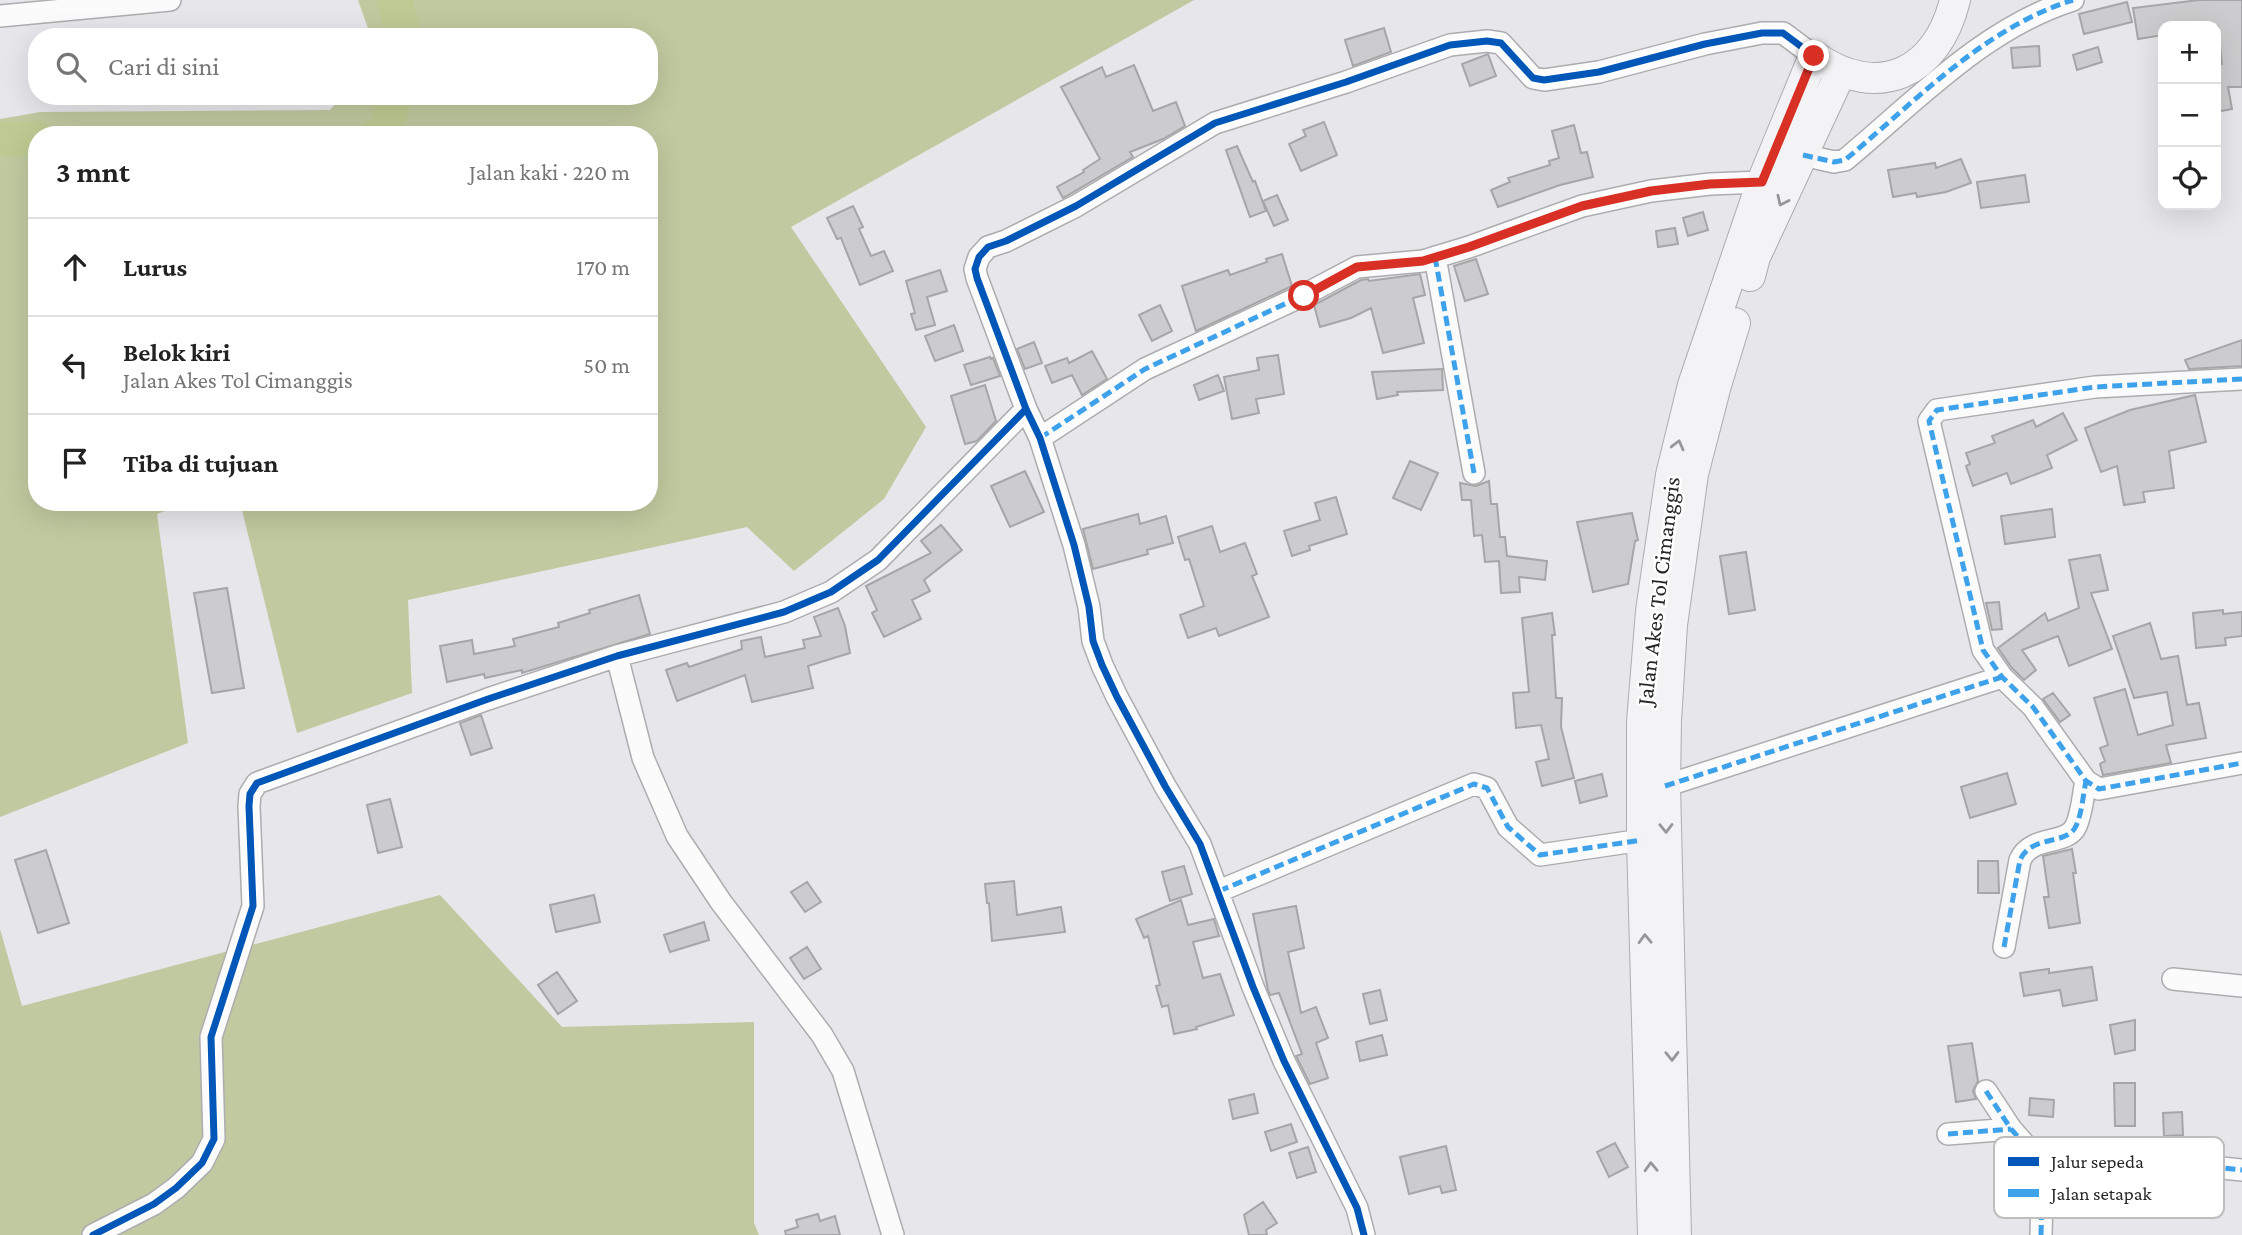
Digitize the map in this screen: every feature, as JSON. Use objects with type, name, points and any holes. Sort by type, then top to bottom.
[{"type":"main road","points":[[1814,56],[1841,72],[1858,78],[1877,79],[1897,74],[1915,65],[1943,36],[1955,0]]},
{"type":"main road","name":"Jalan Akes Tol Cimanggis","points":[[1676,1235],[1665,786],[1654,722],[1651,611],[1671,475],[1693,385],[1762,182],[1814,56]]},
{"type":"main road","name":"Jalan Akes Tol Cimanggis","points":[[1653,1235],[1642,840],[1654,722],[1672,625],[1693,474],[1716,385],[1755,257],[1841,72]]},
{"type":"street","points":[[0,16],[170,0]]},
{"type":"street","points":[[1803,155],[1833,162],[1846,160],[1981,46],[2044,9],[2073,0]]},
{"type":"street","points":[[1364,1235],[1357,1208],[1284,1061],[1194,831],[1166,786],[1102,665],[1093,641],[1074,545],[1040,438],[1026,409],[977,278],[975,268],[979,257],[988,247],[1006,242],[1076,206],[1215,123],[1346,82],[1450,45],[1487,41],[1501,43],[1533,78],[1544,80],[1599,72],[1705,44],[1762,33],[1783,33],[1814,56]]},
{"type":"street","points":[[1040,438],[1146,369],[1304,296],[1357,267],[1423,261],[1582,206],[1663,190],[1710,184],[1762,182]]},
{"type":"street","points":[[1435,257],[1474,473]]},
{"type":"street","points":[[2242,379],[2095,387],[1937,410],[1929,421],[1983,650],[2002,677],[2033,707],[2086,781],[2099,789],[2242,763]]},
{"type":"street","points":[[93,1235],[154,1204],[176,1188],[202,1163],[214,1139],[211,1037],[253,906],[249,806],[250,794],[257,783],[488,699],[617,656],[784,612],[831,592],[853,579],[886,552],[1026,409]]},
{"type":"street","points":[[617,656],[643,758],[677,836],[721,902],[794,996],[839,1063],[893,1235]]},
{"type":"street","points":[[1665,786],[2002,677]]},
{"type":"street","points":[[2004,947],[2024,850],[2033,844],[2071,832],[2076,826],[2086,781]]},
{"type":"street","points":[[1219,891],[1474,784],[1487,788],[1508,828],[1540,855],[1642,840]]},
{"type":"street","points":[[2173,979],[2242,986]]},
{"type":"street","points":[[1986,1091],[2018,1137]]},
{"type":"street","points":[[1948,1134],[2011,1129]]},
{"type":"street","points":[[2224,1168],[2242,1170]]},
{"type":"green space","points":[[358,0],[1194,0],[791,227],[926,427],[884,499],[794,571],[747,527],[408,600],[412,693],[297,733],[242,511],[658,511],[658,126],[28,126],[28,511],[165,511],[157,514],[188,743],[0,817],[0,119],[40,112],[330,110],[334,105],[658,105],[658,28],[368,28]]},
{"type":"green space","points":[[440,895],[562,1027],[754,1022],[754,1223],[759,1235],[0,1235],[0,929],[22,1006]]},
{"type":"building","points":[[2199,0],[2242,0],[2242,87],[2228,87],[2232,109],[2221,111],[2221,21],[2158,21],[2158,36],[2138,39],[2133,8]]},
{"type":"building","points":[[2127,2],[2132,22],[2084,34],[2079,14]]},
{"type":"building","points":[[1384,28],[1391,52],[1353,66],[1345,40]]},
{"type":"building","points":[[2039,46],[2040,66],[2013,68],[2011,48]]},
{"type":"building","points":[[2098,47],[2102,62],[2077,70],[2073,55]]},
{"type":"building","points":[[1488,54],[1496,76],[1470,86],[1462,64]]},
{"type":"building","points":[[1134,65],[1153,111],[1176,102],[1185,126],[1163,139],[1130,152],[1133,157],[1063,198],[1057,187],[1084,172],[1083,170],[1100,159],[1061,87],[1102,67],[1106,77]]},
{"type":"building","points":[[1324,122],[1337,155],[1301,171],[1289,144],[1306,136],[1303,130]]},
{"type":"building","points":[[1574,125],[1581,153],[1587,152],[1593,177],[1560,185],[1498,207],[1491,190],[1510,182],[1508,178],[1550,165],[1549,161],[1559,158],[1552,131]]},
{"type":"building","points":[[1237,146],[1253,182],[1255,181],[1266,211],[1250,217],[1226,150]]},
{"type":"building","points":[[1961,159],[1971,183],[1946,192],[1917,197],[1916,193],[1893,197],[1888,170],[1935,163],[1936,168]]},
{"type":"building","points":[[2025,175],[2029,202],[1981,208],[1977,182]]},
{"type":"building","points":[[1277,195],[1288,220],[1274,226],[1263,201]]},
{"type":"building","points":[[853,206],[863,227],[859,229],[871,256],[884,251],[893,271],[860,285],[841,238],[837,239],[827,218]]},
{"type":"building","points":[[1703,212],[1708,230],[1688,236],[1683,218]]},
{"type":"building","points":[[1675,228],[1678,244],[1658,247],[1656,231]]},
{"type":"building","points":[[1282,254],[1292,286],[1196,331],[1182,286],[1228,270],[1230,275]]},
{"type":"building","points":[[1476,259],[1488,294],[1465,301],[1454,266]]},
{"type":"building","points":[[940,270],[947,291],[927,297],[935,325],[916,330],[911,314],[915,313],[906,281]]},
{"type":"building","points":[[1420,274],[1425,295],[1413,298],[1424,343],[1383,353],[1371,308],[1351,318],[1320,327],[1314,305],[1361,280]]},
{"type":"building","points":[[1160,305],[1172,331],[1152,341],[1139,315]]},
{"type":"building","points":[[954,325],[963,351],[935,361],[925,336]]},
{"type":"building","points":[[2242,340],[2242,366],[2189,369],[2185,360]]},
{"type":"building","points":[[1034,342],[1042,363],[1025,369],[1017,349]]},
{"type":"building","points":[[1092,351],[1107,379],[1082,395],[1072,375],[1052,383],[1045,366],[1067,358],[1069,363]]},
{"type":"building","points":[[1278,355],[1284,394],[1256,399],[1259,413],[1232,419],[1224,377],[1259,370],[1257,358]]},
{"type":"building","points":[[993,358],[1000,376],[971,385],[964,365]]},
{"type":"building","points":[[1442,369],[1443,390],[1397,392],[1398,395],[1377,399],[1372,372]]},
{"type":"building","points":[[1218,375],[1224,391],[1199,400],[1194,385]]},
{"type":"building","points":[[985,385],[996,421],[977,441],[965,444],[951,396]]},
{"type":"building","points":[[2195,395],[2206,442],[2169,451],[2174,488],[2143,492],[2145,502],[2124,505],[2117,466],[2101,472],[2085,428],[2130,410]]},
{"type":"building","points":[[2063,413],[2077,440],[2047,455],[2052,468],[2011,484],[2007,473],[1973,486],[1966,466],[1970,464],[1966,453],[1995,443],[1992,436],[2033,420],[2036,427]]},
{"type":"building","points":[[1410,461],[1438,473],[1421,510],[1393,498]]},
{"type":"building","points":[[1025,471],[1044,512],[1010,527],[991,486]]},
{"type":"building","points":[[1489,481],[1491,504],[1497,504],[1500,537],[1505,537],[1507,556],[1547,561],[1545,580],[1519,577],[1520,592],[1501,593],[1499,561],[1485,562],[1482,535],[1474,536],[1471,500],[1462,500],[1460,483],[1476,486]]},
{"type":"building","points":[[1336,497],[1347,534],[1309,546],[1310,550],[1292,556],[1284,531],[1320,520],[1315,503]]},
{"type":"building","points":[[2052,509],[2055,537],[2005,544],[2001,516]]},
{"type":"building","points":[[1632,513],[1638,540],[1635,541],[1628,584],[1593,592],[1577,522]]},
{"type":"building","points":[[1138,514],[1140,524],[1166,516],[1173,543],[1147,550],[1148,554],[1093,569],[1083,529]]},
{"type":"building","points":[[941,525],[962,550],[924,580],[930,591],[912,600],[921,619],[884,637],[872,613],[877,610],[866,586],[931,553],[921,541]]},
{"type":"building","points":[[1212,526],[1220,552],[1245,543],[1257,574],[1252,576],[1269,617],[1219,636],[1216,628],[1188,638],[1180,615],[1204,606],[1189,559],[1185,560],[1178,537]]},
{"type":"building","points":[[1746,552],[1755,610],[1729,614],[1720,556]]},
{"type":"building","points":[[2100,555],[2108,590],[2091,593],[2112,649],[2069,666],[2058,636],[2022,650],[2036,670],[2024,680],[1998,648],[2045,613],[2048,621],[2079,608],[2069,560]]},
{"type":"building","points":[[227,588],[244,688],[212,693],[194,593]]},
{"type":"building","points":[[639,595],[650,634],[522,673],[522,670],[485,678],[484,674],[447,682],[440,646],[472,640],[474,654],[515,646],[513,639],[559,627],[558,623],[590,613],[589,610]]},
{"type":"building","points":[[1999,602],[2002,629],[1992,630],[1986,603]]},
{"type":"building","points":[[838,608],[845,626],[850,653],[808,666],[813,688],[752,702],[745,675],[677,701],[666,670],[687,663],[689,667],[742,649],[741,641],[761,637],[765,657],[805,648],[803,640],[821,636],[814,617]]},
{"type":"building","points":[[2223,610],[2223,614],[2242,612],[2242,636],[2225,638],[2226,645],[2196,648],[2193,613]]},
{"type":"building","points":[[1552,613],[1556,698],[1562,698],[1561,727],[1574,778],[1542,786],[1536,762],[1549,759],[1541,725],[1516,728],[1513,693],[1529,692],[1522,618]]},
{"type":"building","points":[[2150,623],[2161,659],[2178,656],[2187,705],[2199,703],[2206,738],[2166,745],[2171,763],[2103,775],[2100,764],[2105,761],[2100,748],[2108,745],[2094,698],[2125,689],[2138,735],[2173,725],[2167,692],[2134,698],[2113,636]]},
{"type":"building","points":[[2053,693],[2070,715],[2060,722],[2043,699]]},
{"type":"building","points":[[481,715],[492,748],[471,755],[460,723]]},
{"type":"building","points":[[2007,773],[2016,804],[1970,818],[1961,787]]},
{"type":"building","points":[[1602,774],[1607,796],[1580,803],[1575,781]]},
{"type":"building","points":[[390,799],[402,847],[378,853],[367,805]]},
{"type":"building","points":[[2072,849],[2080,923],[2049,928],[2044,897],[2049,897],[2043,856]]},
{"type":"building","points":[[46,850],[69,923],[38,933],[15,860]]},
{"type":"building","points":[[1978,861],[1998,861],[1999,893],[1978,893]]},
{"type":"building","points":[[1184,866],[1192,894],[1170,901],[1162,872]]},
{"type":"building","points":[[1014,881],[1017,915],[1061,907],[1065,932],[992,941],[985,884]]},
{"type":"building","points":[[807,882],[821,902],[805,912],[791,892]]},
{"type":"building","points":[[594,895],[600,922],[556,932],[550,905]]},
{"type":"building","points":[[1181,900],[1188,925],[1214,919],[1219,936],[1193,942],[1203,978],[1220,974],[1234,1015],[1196,1027],[1197,1029],[1174,1034],[1168,1005],[1162,1007],[1156,986],[1160,985],[1148,936],[1144,938],[1136,919]]},
{"type":"building","points":[[1296,906],[1304,948],[1288,952],[1301,1013],[1316,1007],[1328,1038],[1316,1043],[1328,1078],[1310,1084],[1296,1056],[1302,1054],[1279,993],[1270,995],[1268,990],[1253,914]]},
{"type":"building","points":[[704,922],[709,940],[670,952],[664,935]]},
{"type":"building","points":[[807,947],[821,969],[804,979],[790,958]]},
{"type":"building","points":[[2092,967],[2097,1000],[2063,1006],[2060,990],[2024,996],[2020,973],[2049,969],[2049,973]]},
{"type":"building","points":[[557,972],[577,1001],[558,1014],[538,985]]},
{"type":"building","points":[[1380,990],[1387,1020],[1370,1024],[1363,994]]},
{"type":"building","points":[[2135,1020],[2135,1050],[2115,1054],[2110,1025]]},
{"type":"building","points":[[1382,1035],[1387,1055],[1360,1061],[1356,1042]]},
{"type":"building","points":[[1972,1043],[1978,1081],[1973,1091],[1976,1099],[1956,1102],[1948,1046]]},
{"type":"building","points":[[2114,1083],[2135,1083],[2135,1126],[2115,1126]]},
{"type":"building","points":[[1254,1094],[1258,1113],[1233,1119],[1229,1100]]},
{"type":"building","points":[[2030,1098],[2054,1100],[2053,1117],[2029,1115]]},
{"type":"building","points":[[2182,1112],[2183,1135],[2164,1136],[2163,1113]]},
{"type":"building","points":[[1291,1124],[1297,1142],[1271,1151],[1265,1132]]},
{"type":"building","points":[[1615,1143],[1628,1167],[1609,1177],[1597,1152]]},
{"type":"building","points":[[1446,1146],[1456,1190],[1442,1193],[1440,1186],[1409,1194],[1400,1157]]},
{"type":"building","points":[[1308,1147],[1316,1172],[1297,1178],[1289,1153]]},
{"type":"building","points":[[1263,1202],[1277,1223],[1266,1230],[1267,1235],[1249,1235],[1244,1215]]},
{"type":"building","points":[[818,1214],[820,1221],[835,1216],[840,1235],[786,1235],[785,1231],[798,1227],[796,1220]]},
{"type":"waterway","points":[[394,0],[402,28]]},
{"type":"waterway","points":[[387,126],[392,105]]},
{"type":"waterway","points":[[0,139],[28,139]]},
{"type":"marked path","points":[[1803,155],[1834,162],[1845,160],[1980,47],[2041,12],[2073,0]]},
{"type":"marked path","points":[[1040,438],[1145,369],[1304,295],[1357,267],[1423,261],[1582,206],[1651,191],[1710,184],[1762,182]]},
{"type":"marked path","points":[[1435,257],[1474,473]]},
{"type":"marked path","points":[[2242,379],[2095,387],[1937,410],[1929,421],[1983,650],[2002,677],[2033,707],[2086,781],[2099,789],[2242,763]]},
{"type":"marked path","points":[[1665,786],[2002,677]]},
{"type":"marked path","points":[[2004,947],[2020,860],[2025,852],[2033,847],[2072,832],[2080,815],[2086,781]]},
{"type":"marked path","points":[[1219,891],[1474,784],[1487,788],[1508,827],[1540,855],[1642,840]]},
{"type":"marked path","points":[[1986,1091],[2018,1137]]},
{"type":"marked path","points":[[1948,1134],[2011,1129]]},
{"type":"marked path","points":[[2224,1168],[2242,1170]]},
{"type":"marked path","points":[[2041,1218],[2041,1235]]},
{"type":"cycle path","points":[[1364,1235],[1357,1208],[1284,1061],[1253,987],[1200,844],[1165,786],[1102,665],[1093,641],[1089,607],[1074,545],[1040,438],[1026,409],[977,278],[975,269],[979,257],[988,247],[1006,241],[1076,206],[1215,123],[1346,82],[1450,45],[1487,41],[1501,43],[1533,78],[1544,80],[1599,72],[1705,44],[1762,33],[1783,33],[1814,56]]},
{"type":"cycle path","points":[[93,1235],[154,1204],[176,1188],[202,1163],[214,1139],[211,1037],[253,906],[249,806],[250,794],[257,783],[488,699],[617,656],[784,612],[831,592],[878,560],[1026,409]]},
{"type":"route","points":[[1304,296],[1357,267],[1423,261],[1582,206],[1651,191],[1710,184],[1762,182],[1814,56]]}]
